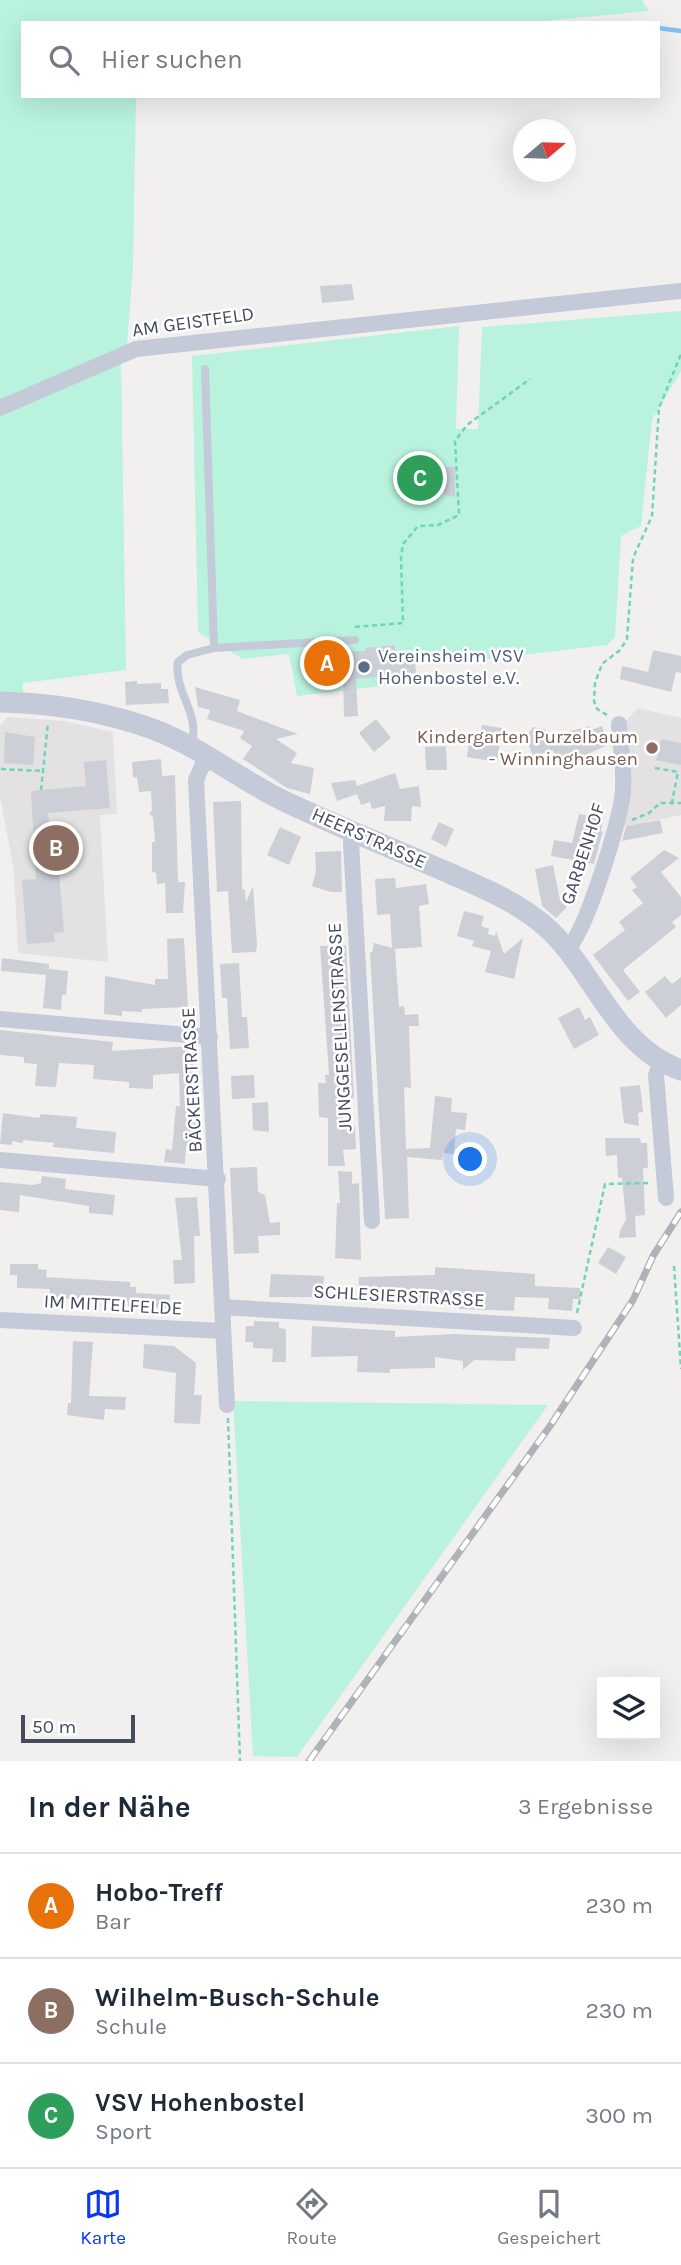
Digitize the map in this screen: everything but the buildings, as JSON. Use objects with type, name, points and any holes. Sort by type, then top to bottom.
[{"type":"street","name":"AM GEISTFELD","points":[[0,408],[136,349],[681,290]]},
{"type":"street","name":"HEERSTRASSE","points":[[0,702],[52,705],[100,713],[145,726],[199,750],[284,801],[522,907],[567,949],[623,1028],[644,1050],[671,1066]]},
{"type":"street","name":"GARBENHOF","points":[[567,949],[574,943],[594,895],[623,798],[619,724]]},
{"type":"street","name":"BÄCKERSTRASSE","points":[[199,750],[196,779],[211,1037],[227,1405]]},
{"type":"street","name":"JUNGGESELLENSTRASSE","points":[[354,832],[351,842],[372,1221]]},
{"type":"street","points":[[0,1019],[211,1037]]},
{"type":"street","points":[[665,1190],[656,1075],[671,1066]]},
{"type":"street","points":[[0,1160],[218,1179]]},
{"type":"street","name":"SCHLESIERSTRASSE","points":[[222,1307],[574,1328]]},
{"type":"street","name":"IM MITTELFELDE","points":[[0,1320],[223,1331]]},
{"type":"lane","points":[[205,369],[214,648]]},
{"type":"lane","points":[[199,750],[191,711],[176,673],[178,662],[187,655],[214,648],[355,640]]},
{"type":"path","points":[[619,724],[597,709],[595,683],[602,664],[620,650],[627,639],[633,558],[652,516],[659,408],[681,354]]},
{"type":"path","points":[[355,640],[354,628],[403,622],[403,544],[418,526],[438,525],[459,514],[456,441],[467,425],[530,379]]},
{"type":"path","points":[[41,790],[48,717]]},
{"type":"path","points":[[655,768],[678,772],[672,802]]},
{"type":"path","points":[[1,769],[43,771]]},
{"type":"path","points":[[615,824],[640,818],[660,803],[681,803]]},
{"type":"path","points":[[574,1328],[605,1184],[665,1190]]},
{"type":"path","points":[[674,1266],[681,1369]]},
{"type":"path","points":[[227,1405],[240,1761]]},
{"type":"shaded area","name":"Kindergarten Purzelbaum - Winninghausen","points":[[638,708],[681,718],[681,815],[623,827],[623,724]]},
{"type":"shaded area","points":[[7,717],[65,721],[113,732],[117,814],[100,815],[108,962],[18,953],[14,872],[0,796],[0,726]]},
{"type":"green space","points":[[0,0],[642,0],[649,11],[545,21],[21,21],[21,98],[136,98],[133,267],[127,345],[0,402]]},
{"type":"green space","points":[[681,311],[681,371],[652,420],[641,526],[621,536],[615,637],[607,645],[454,663],[407,650],[407,683],[297,696],[289,654],[243,659],[198,632],[192,356],[459,326],[456,429],[478,429],[482,327]]},
{"type":"green space","points":[[121,358],[126,670],[23,683],[23,692],[0,692],[0,412]]},
{"type":"green space","points":[[233,1401],[548,1405],[297,1757],[253,1756]]},
{"type":"waterway","points":[[660,28],[681,31]]},
{"type":"railway","points":[[309,1761],[550,1426],[633,1300],[653,1256],[681,1212]]},
{"type":"place","name":"VSV Hohenbostel","points":[[420,478]]},
{"type":"place","name":"Hobo-Treff","points":[[327,663]]},
{"type":"place","name":"Vereinsheim VSV Hohenbostel e.V.","points":[[364,667]]},
{"type":"place","name":"Kindergarten Purzelbaum - Winninghausen","points":[[652,748]]},
{"type":"place","name":"Wilhelm-Busch-Schule","points":[[56,848]]}]
